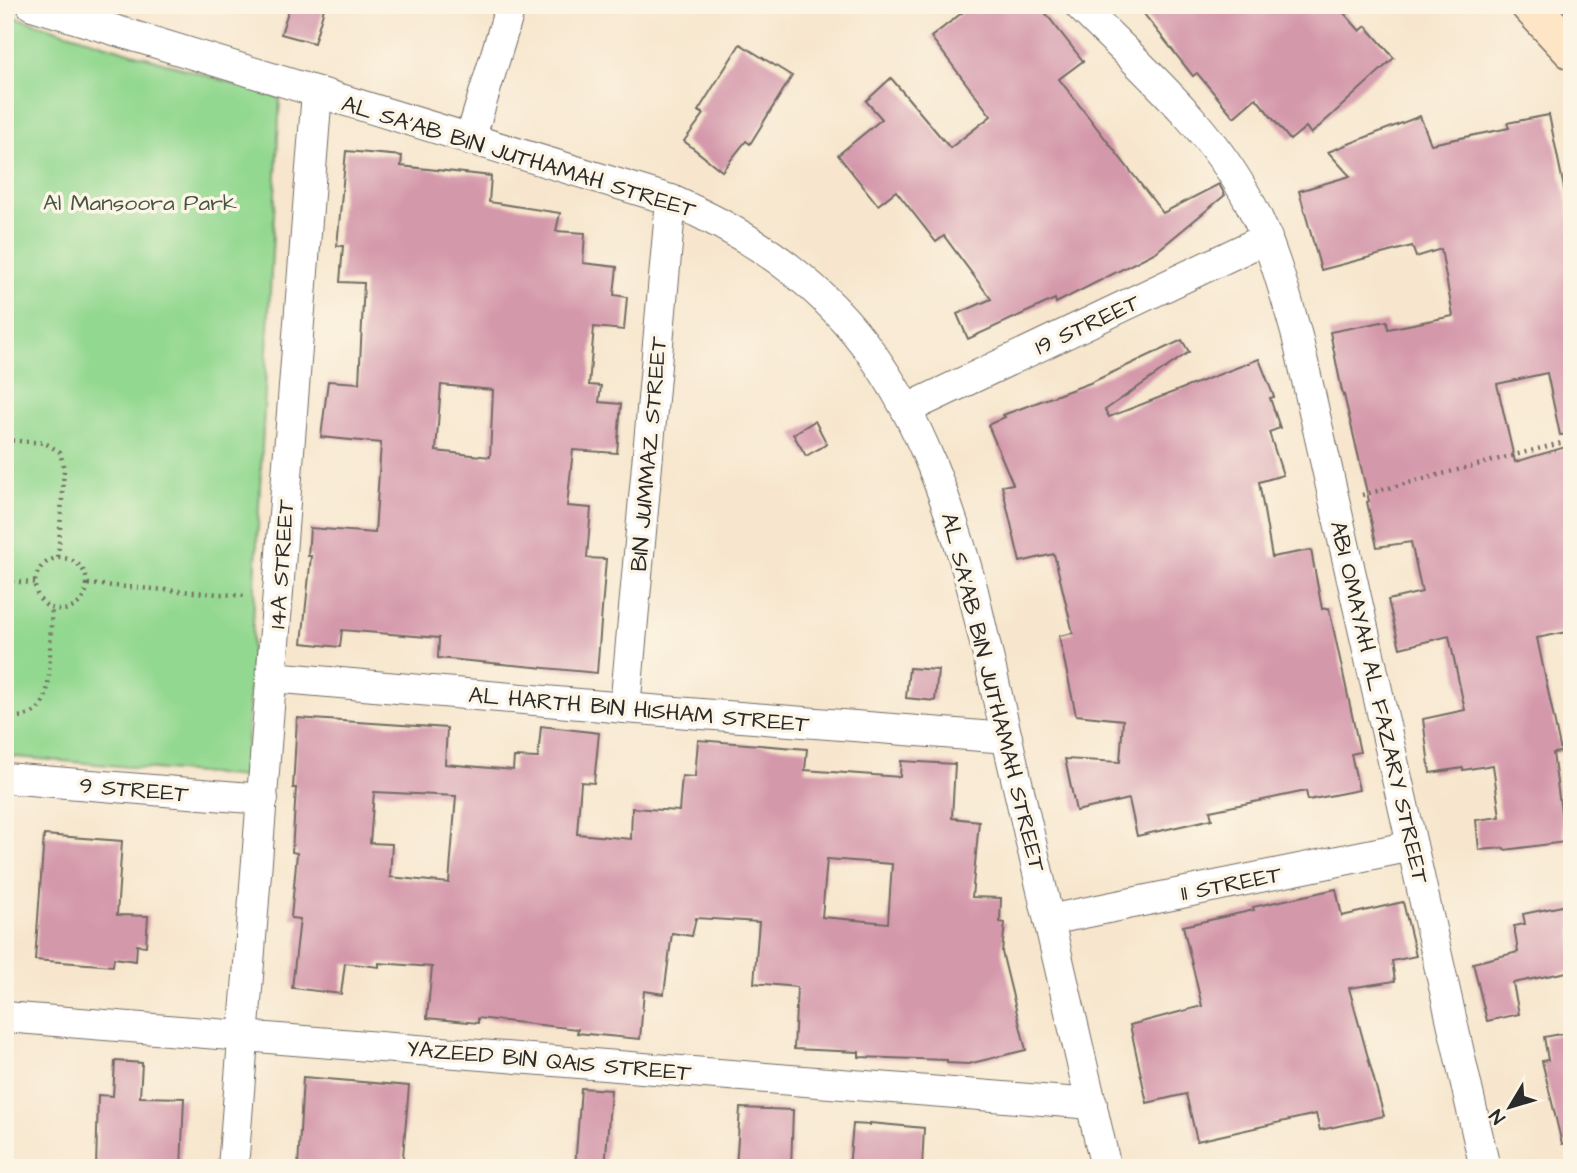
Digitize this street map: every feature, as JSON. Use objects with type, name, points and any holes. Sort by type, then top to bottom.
[{"type":"main road","points":[[1530,5],[1572,50]]},
{"type":"street","name":"AL SA'AB BIN JUTHAMAH STREET","points":[[32,5],[671,200],[710,217],[745,237],[810,284],[864,342],[907,409],[945,498],[961,544],[1106,1168]]},
{"type":"street","points":[[470,140],[511,5]]},
{"type":"street","name":"ABI OMAYAH AL FAZARY STREET","points":[[1079,5],[1201,131],[1227,164],[1249,200],[1267,239],[1297,336],[1485,1168]]},
{"type":"street","name":"14A STREET","points":[[233,1168],[317,92]]},
{"type":"street","name":"BIN JUMMAZ STREET","points":[[625,708],[671,200]]},
{"type":"street","name":"19 STREET","points":[[907,409],[1267,239]]},
{"type":"street","name":"AL HARTH BIN HISHAM STREET","points":[[272,677],[1007,738]]},
{"type":"street","name":"9 STREET","points":[[5,778],[263,799]]},
{"type":"street","name":"11 STREET","points":[[1049,920],[1412,846]]},
{"type":"street","name":"YAZEED BIN QAIS STREET","points":[[5,1017],[1092,1104]]},
{"type":"path","points":[[5,440],[45,443],[60,452],[63,460],[58,558]]},
{"type":"path","points":[[1334,502],[1572,440]]},
{"type":"path","points":[[58,558],[75,561],[82,567],[88,584],[82,600],[76,606],[60,611],[39,598],[35,583],[42,566],[49,560],[58,558]]},
{"type":"path","points":[[5,581],[35,583]]},
{"type":"path","points":[[88,584],[278,598]]},
{"type":"path","points":[[5,717],[28,716],[37,710],[48,693],[52,608]]},
{"type":"green space","name":"Al Mansoora Park","points":[[5,14],[280,98],[245,777],[5,756]]},
{"type":"building","points":[[290,5],[325,5],[314,43],[281,34]]},
{"type":"building","points":[[972,5],[1039,5],[1083,61],[1059,79],[1163,213],[1219,184],[1225,195],[1156,252],[1056,303],[1055,299],[968,339],[957,314],[991,299],[944,236],[936,242],[896,191],[878,205],[838,155],[882,119],[866,101],[891,78],[950,148],[991,116],[931,37]]},
{"type":"building","points":[[1137,5],[1337,5],[1360,31],[1366,26],[1394,58],[1311,134],[1306,127],[1290,140],[1256,98],[1234,117],[1197,73],[1193,76]]},
{"type":"building","points":[[740,44],[792,76],[750,144],[746,141],[722,171],[684,141],[704,114],[698,111]]},
{"type":"building","points":[[1549,115],[1572,227],[1572,434],[1560,435],[1547,373],[1497,384],[1515,462],[1572,445],[1572,631],[1537,638],[1561,752],[1553,753],[1565,842],[1505,850],[1479,850],[1476,820],[1500,817],[1493,765],[1430,773],[1423,719],[1465,710],[1449,636],[1400,648],[1388,600],[1422,592],[1411,542],[1377,547],[1330,332],[1387,321],[1388,329],[1453,316],[1441,249],[1416,257],[1412,246],[1321,270],[1299,191],[1350,176],[1328,152],[1420,116],[1431,144],[1509,128],[1507,123]]},
{"type":"building","points":[[346,151],[402,156],[401,166],[491,176],[489,202],[560,213],[556,231],[585,233],[583,263],[617,267],[614,295],[627,297],[624,330],[594,327],[589,385],[601,386],[599,402],[621,404],[617,453],[573,450],[567,506],[591,508],[587,558],[606,559],[597,673],[438,658],[439,638],[342,630],[340,647],[302,643],[311,556],[308,556],[310,528],[375,533],[381,443],[321,437],[328,381],[359,383],[364,283],[340,282],[343,246],[337,246]],"holes":[[[441,385],[493,390],[490,457],[436,451]]]},
{"type":"building","points":[[1182,340],[1189,352],[1105,410],[1109,417],[1259,359],[1274,397],[1270,398],[1280,428],[1269,432],[1283,475],[1259,482],[1272,557],[1311,550],[1322,609],[1329,608],[1360,752],[1351,754],[1359,790],[1308,800],[1306,791],[1210,811],[1212,819],[1137,836],[1129,799],[1076,811],[1065,759],[1120,762],[1123,720],[1076,715],[1059,636],[1073,633],[1054,554],[1020,562],[1002,486],[1013,484],[988,425],[1005,417],[1003,415],[1090,383]]},
{"type":"building","points":[[815,421],[827,444],[806,456],[793,434]]},
{"type":"building","points":[[909,668],[938,670],[935,701],[906,698]]},
{"type":"building","points":[[297,718],[447,728],[445,764],[513,770],[514,757],[538,758],[541,726],[599,733],[594,783],[581,782],[577,834],[631,839],[632,808],[679,811],[682,776],[695,777],[698,740],[807,749],[805,770],[900,777],[901,761],[955,764],[952,818],[979,821],[972,897],[1001,898],[1000,922],[1005,923],[1002,952],[1026,1050],[968,1064],[947,1063],[947,1060],[859,1057],[859,1052],[794,1049],[797,987],[754,983],[759,922],[696,918],[692,936],[672,933],[664,994],[644,991],[640,1039],[577,1033],[578,1029],[478,1018],[478,1023],[427,1018],[432,967],[379,963],[379,967],[345,963],[341,994],[292,988],[300,919],[291,918],[297,853],[292,852],[296,788],[293,788]],"holes":[[[374,792],[456,796],[449,883],[390,877],[392,844],[370,843]],[[827,859],[892,864],[888,923],[822,917]]]},
{"type":"building","points":[[44,835],[122,841],[117,915],[148,916],[146,946],[137,945],[136,961],[114,958],[113,966],[35,960]]},
{"type":"building","points":[[1336,889],[1342,916],[1403,902],[1416,956],[1392,961],[1395,981],[1349,988],[1384,1116],[1320,1130],[1316,1114],[1197,1141],[1186,1094],[1147,1103],[1130,1025],[1202,1006],[1183,926]]},
{"type":"building","points":[[1572,904],[1572,971],[1513,983],[1519,1014],[1487,1021],[1473,963],[1518,952],[1514,926],[1525,924],[1523,914]]},
{"type":"building","points":[[1572,1032],[1572,1143],[1562,1144],[1542,1061],[1548,1060],[1544,1037]]},
{"type":"building","points":[[115,1061],[142,1063],[140,1097],[184,1098],[181,1168],[96,1168],[98,1095],[113,1096]]},
{"type":"building","points":[[303,1077],[409,1086],[402,1168],[298,1168]]},
{"type":"building","points":[[581,1088],[611,1090],[605,1168],[575,1168]]},
{"type":"building","points":[[740,1108],[793,1110],[791,1168],[736,1168]]},
{"type":"building","points":[[853,1124],[924,1128],[922,1168],[849,1168]]}]
